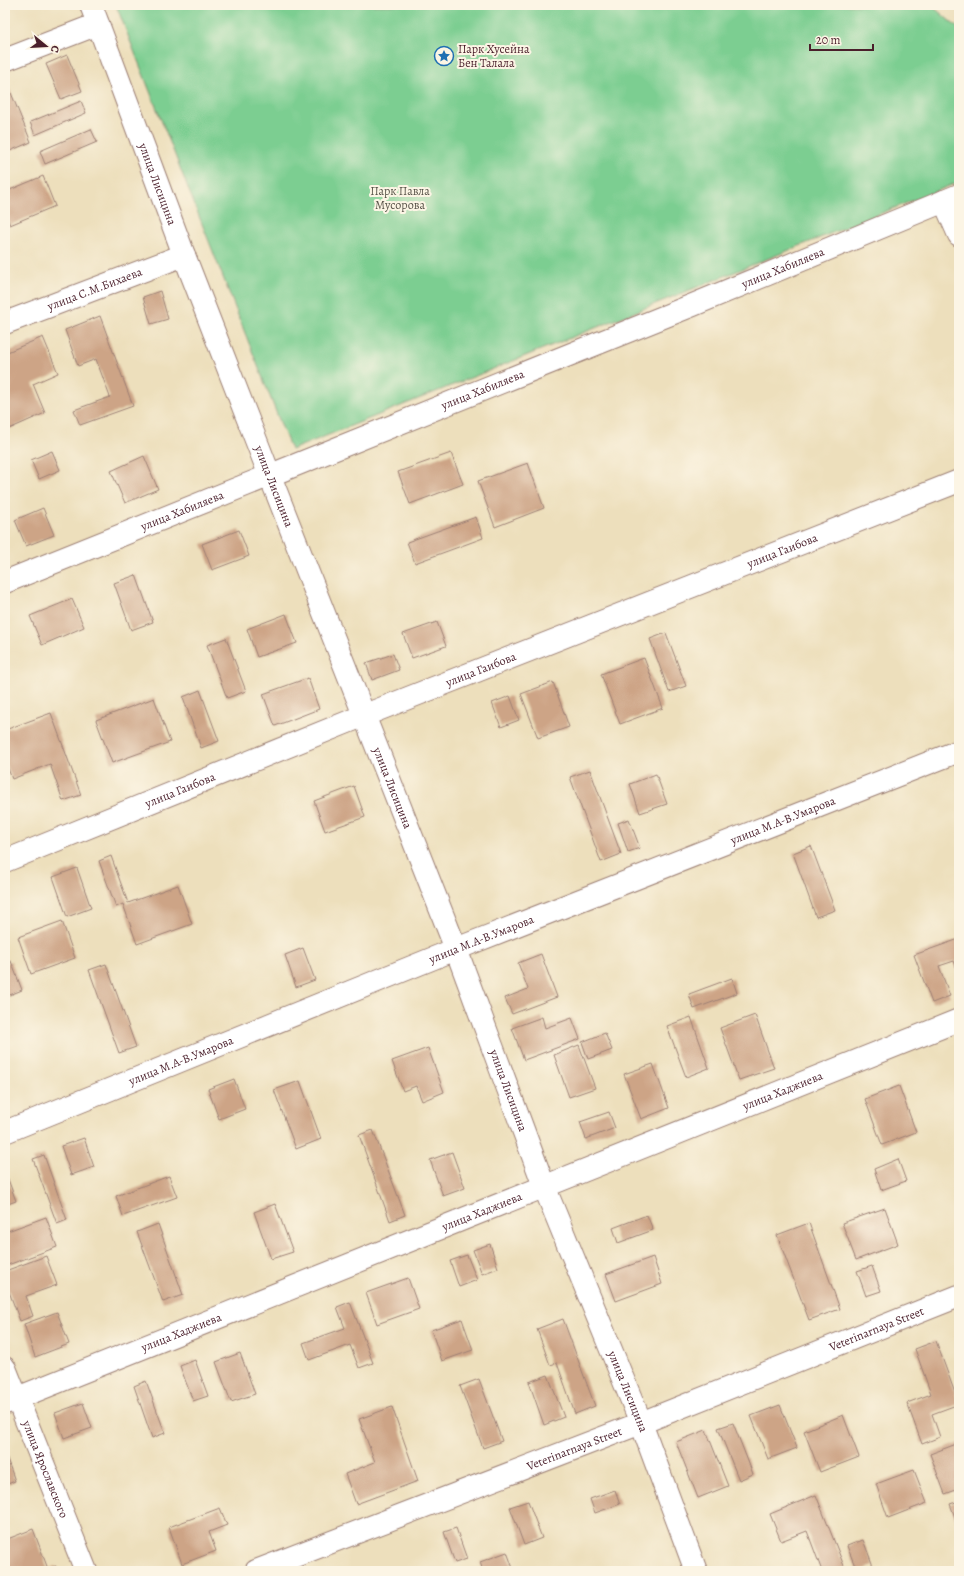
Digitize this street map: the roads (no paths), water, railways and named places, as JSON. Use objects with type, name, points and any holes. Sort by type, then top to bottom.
[{"type":"street","points":[[5,60],[94,15]]},
{"type":"street","name":"улица Лисицина","points":[[94,15],[184,255],[456,949],[544,1186],[641,1423],[696,1571]]},
{"type":"street","points":[[952,198],[959,235]]},
{"type":"street","name":"улица Хабиляева","points":[[5,582],[685,308],[952,198]]},
{"type":"street","name":"улица С.М.Бихаева","points":[[5,323],[184,255]]},
{"type":"street","name":"улица Гаибова","points":[[5,861],[365,715],[959,481]]},
{"type":"street","name":"улица М.А-В.Умарова","points":[[5,1132],[456,949],[959,751]]},
{"type":"street","name":"улица Хаджиева","points":[[10,1401],[959,1020]]},
{"type":"street","name":"Veterinarnaya Street","points":[[256,1571],[641,1423],[959,1296]]},
{"type":"street","name":"улица Ярославского","points":[[5,1368],[10,1401],[86,1571]]},
{"type":"place","name":"Парк Хусейна Бен Талала","points":[[444,56]]},
{"type":"park label","name":"Парк Павла Мусорова","points":[[400,198]]}]
